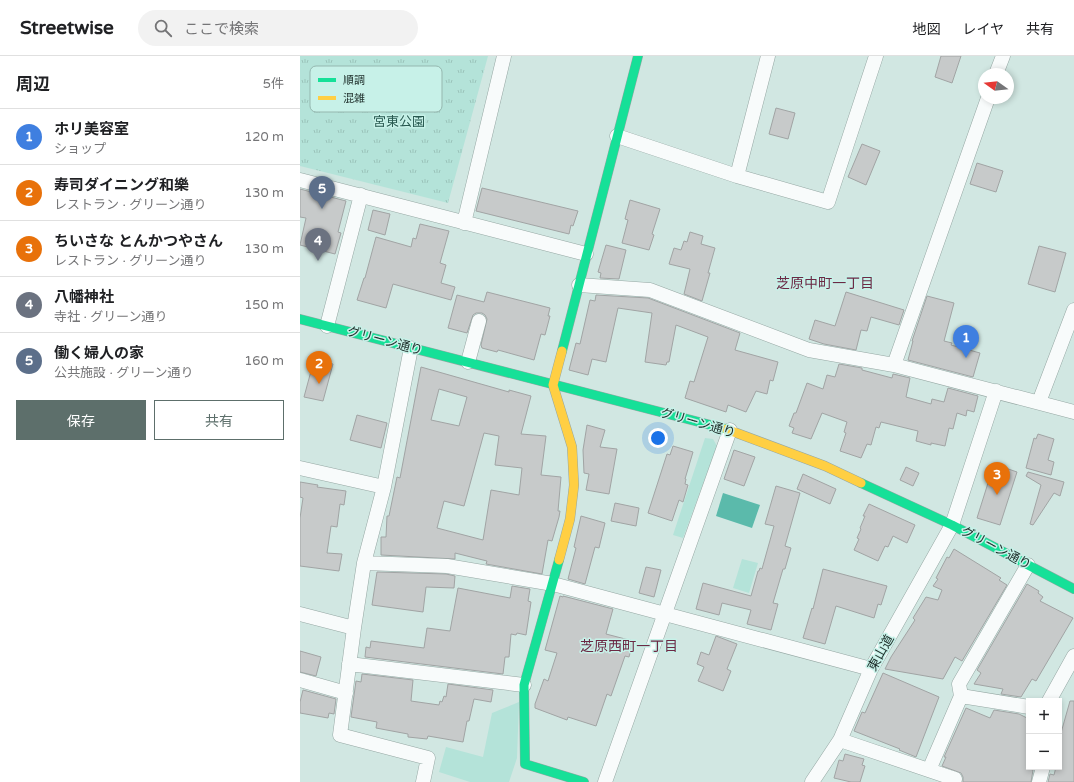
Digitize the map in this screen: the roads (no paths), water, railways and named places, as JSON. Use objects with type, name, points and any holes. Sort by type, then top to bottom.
[{"type":"street","points":[[464,223],[504,56]]},
{"type":"street","points":[[584,782],[525,764],[524,685],[570,519],[574,485],[572,447],[553,386],[638,56]]},
{"type":"street","points":[[737,176],[768,56]]},
{"type":"street","points":[[617,136],[737,176],[828,202],[876,56]]},
{"type":"street","points":[[998,68],[1003,56]]},
{"type":"street","points":[[894,365],[986,104]]},
{"type":"street","points":[[300,180],[586,254]]},
{"type":"street","points":[[327,326],[361,195]]},
{"type":"street","points":[[579,285],[650,290],[809,350],[894,365],[1074,412]]},
{"type":"street","points":[[1039,402],[1074,310]]},
{"type":"street","name":"グリーン通り","points":[[300,319],[468,362],[553,386],[591,394],[730,430],[825,466],[952,525],[1074,589]]},
{"type":"street","points":[[468,362],[479,321]]},
{"type":"street","points":[[411,348],[384,487],[364,563],[340,735],[428,758],[423,782]]},
{"type":"street","name":"東山道","points":[[812,782],[840,740],[871,669],[952,525],[996,391]]},
{"type":"street","points":[[605,782],[730,430]]},
{"type":"street","points":[[300,468],[384,487]]},
{"type":"street","points":[[364,563],[447,566],[553,584],[871,669]]},
{"type":"street","points":[[929,770],[961,696],[959,684],[1028,565]]},
{"type":"street","points":[[300,614],[354,628]]},
{"type":"street","points":[[1051,698],[1074,656]]},
{"type":"street","points":[[349,664],[524,685]]},
{"type":"street","points":[[300,680],[346,693]]},
{"type":"street","points":[[961,696],[1026,707]]},
{"type":"street","points":[[840,740],[955,779],[954,782]]},
{"type":"street","points":[[1039,782],[1042,770]]},
{"type":"place","name":"働く婦人の家","points":[[322,209]]},
{"type":"place","name":"八幡神社","points":[[318,261]]},
{"type":"place","name":"ホリ美容室","points":[[966,358]]},
{"type":"place","name":"寿司ダイニング和樂","points":[[319,384]]},
{"type":"place","name":"ちいさな とんかつやさん","points":[[997,495]]},
{"type":"district","name":"芝原中町一丁目","points":[[825,283]]},
{"type":"district","name":"芝原西町一丁目","points":[[629,646]]},
{"type":"park label","name":"宮東公園","points":[[399,122]]}]
